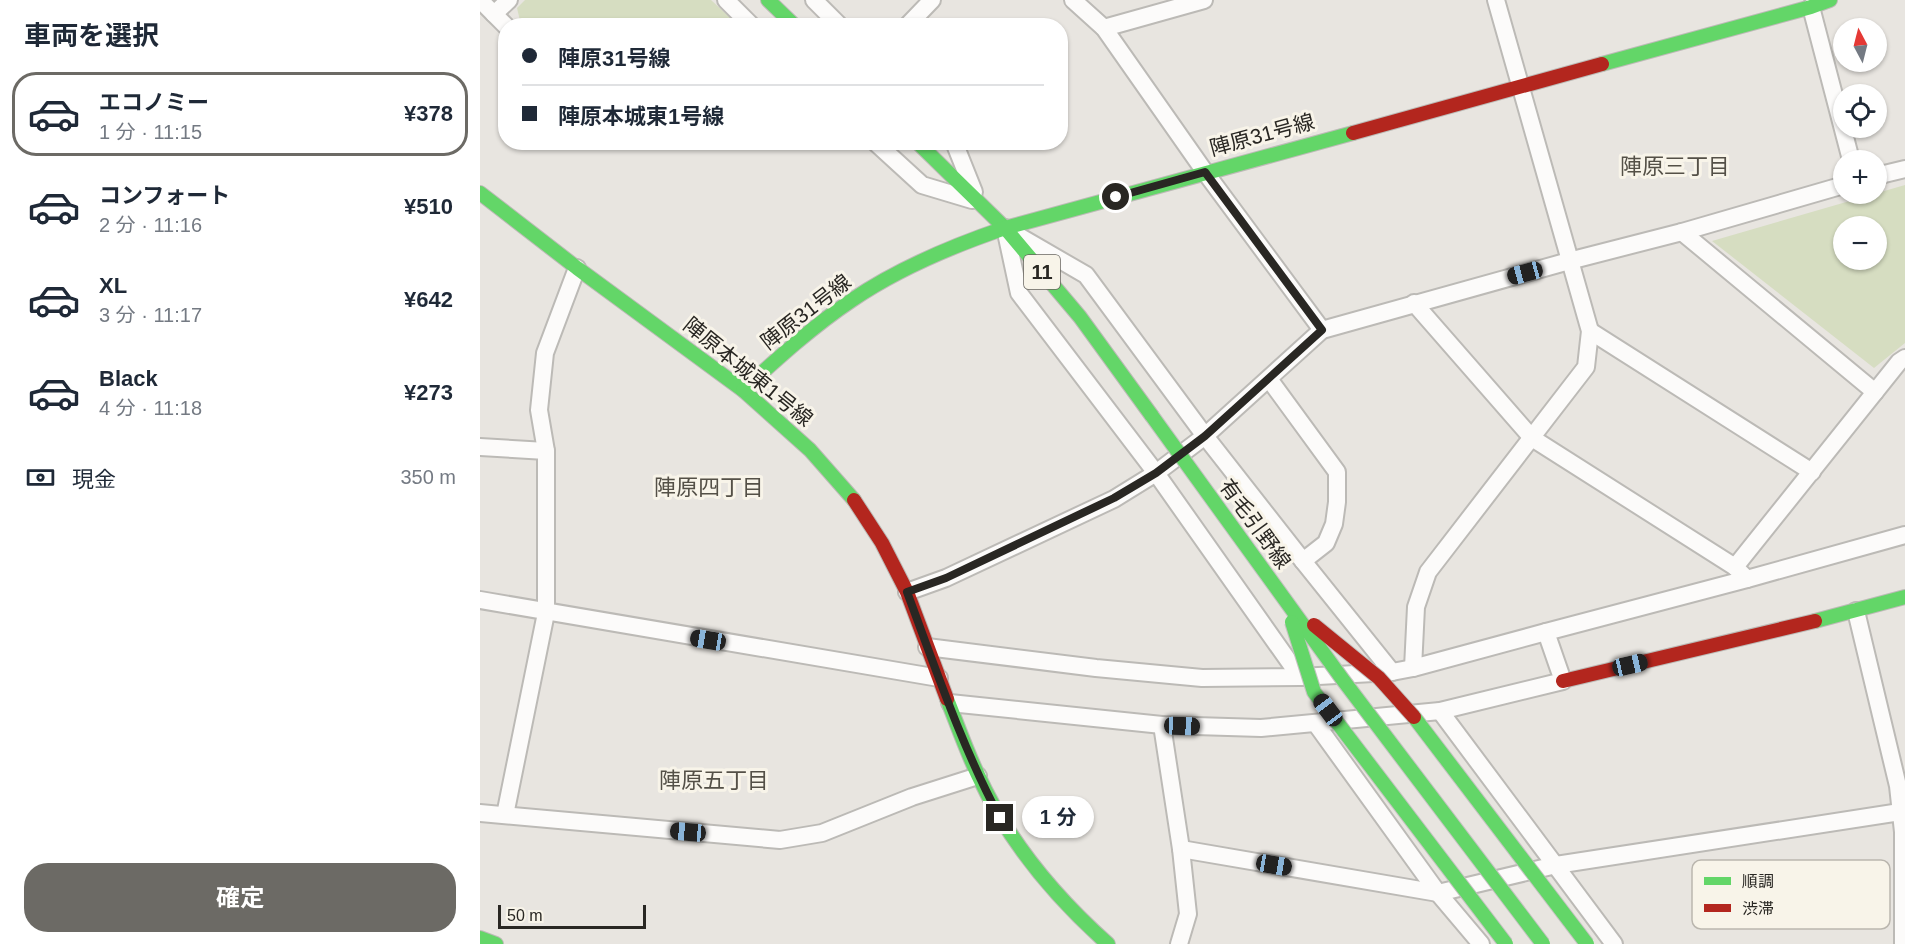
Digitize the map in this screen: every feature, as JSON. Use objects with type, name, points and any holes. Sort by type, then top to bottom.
[{"type":"main road","points":[[768,0],[787,18]]},
{"type":"main road","name":"陣原31号線","points":[[743,390],[802,337],[853,299],[901,271],[958,244],[1005,228],[1205,172],[1830,0]]},
{"type":"main road","name":"有毛引野線","points":[[924,150],[1005,228],[1080,317],[1286,603],[1544,944]]},
{"type":"main road","name":"陣原本城東1号線","points":[[480,193],[577,268],[743,390],[810,450],[851,496],[882,543],[907,592],[978,776],[1000,818],[1026,858],[1080,920],[1108,944]]},
{"type":"main road","points":[[1563,681],[1856,611],[1905,597]]},
{"type":"main road","points":[[1286,603],[1314,692],[1506,944]]},
{"type":"main road","points":[[1286,603],[1379,678],[1422,726],[1587,944]]},
{"type":"main road","points":[[480,938],[496,944]]},
{"type":"street","points":[[480,0],[498,18]]},
{"type":"street","points":[[501,18],[509,0]]},
{"type":"street","points":[[726,0],[744,18]]},
{"type":"street","points":[[814,0],[832,18]]},
{"type":"street","points":[[915,18],[932,0]]},
{"type":"street","points":[[1073,0],[1104,28],[1205,172],[1322,330]]},
{"type":"street","points":[[1104,28],[1204,0]]},
{"type":"street","points":[[1413,668],[1416,607],[1428,572],[1586,367],[1590,331],[1496,0]]},
{"type":"street","points":[[1811,7],[1848,150]]},
{"type":"street","points":[[884,150],[922,185],[979,202]]},
{"type":"street","points":[[957,150],[979,202]]},
{"type":"street","points":[[1887,173],[1905,169]]},
{"type":"street","points":[[907,592],[946,578],[1114,498],[1156,473],[1205,436],[1322,330],[1414,303],[1682,232],[1833,188]]},
{"type":"street","points":[[1005,228],[1086,275],[1205,436],[1392,672]]},
{"type":"street","points":[[1005,228],[1019,293],[1156,473],[1300,677]]},
{"type":"street","points":[[1682,232],[1875,392]]},
{"type":"street","points":[[505,815],[546,613],[546,451],[539,410],[545,353],[577,268]]},
{"type":"street","points":[[1414,303],[1532,438],[1741,573]]},
{"type":"street","points":[[1590,331],[1812,472]]},
{"type":"street","points":[[1741,573],[1812,472],[1899,362],[1905,358]]},
{"type":"street","points":[[1269,379],[1337,471],[1338,502],[1334,524],[1326,543],[1303,561]]},
{"type":"street","points":[[480,447],[546,451]]},
{"type":"street","points":[[927,647],[1096,668],[1202,678],[1300,677],[1392,672],[1546,632],[1741,573],[1905,536]]},
{"type":"street","points":[[480,600],[939,678]]},
{"type":"street","points":[[1856,611],[1902,785],[1900,812],[1904,832],[1903,944]]},
{"type":"street","points":[[950,704],[1162,725],[1261,728],[1440,711],[1563,681],[1546,632]]},
{"type":"street","points":[[1440,711],[1614,944]]},
{"type":"street","points":[[1316,724],[1438,893],[1481,944]]},
{"type":"street","points":[[1162,725],[1188,914],[1179,944]]},
{"type":"street","points":[[480,813],[780,840],[822,833],[912,797],[978,776]]},
{"type":"street","points":[[1180,849],[1438,893],[1556,865],[1900,812]]},
{"type":"green space","points":[[525,0],[711,0],[730,18],[519,18],[517,8]]},
{"type":"green space","points":[[1905,185],[1905,343],[1874,368],[1712,241],[1840,204],[1887,204],[1887,190]]},
{"type":"traffic: fast","points":[[768,0],[787,18]]},
{"type":"traffic: fast","points":[[1602,64],[1830,0]]},
{"type":"traffic: fast","points":[[743,390],[810,331],[852,300],[888,278],[946,250],[1005,228],[1353,133]]},
{"type":"traffic: fast","points":[[925,150],[1005,228],[1080,317],[1152,416]]},
{"type":"traffic: fast","points":[[480,193],[577,268],[743,390],[810,450],[854,500]]},
{"type":"traffic: fast","points":[[1152,416],[1343,680],[1543,944]]},
{"type":"traffic: fast","points":[[1815,621],[1905,597]]},
{"type":"traffic: fast","points":[[1292,622],[1314,692],[1506,944]]},
{"type":"traffic: fast","points":[[947,699],[990,799],[1018,845],[1069,907],[1108,944]]},
{"type":"traffic: fast","points":[[1414,717],[1587,944]]},
{"type":"traffic: fast","points":[[480,938],[496,944]]},
{"type":"traffic: jam","points":[[1353,133],[1602,64]]},
{"type":"traffic: jam","points":[[854,500],[882,543],[907,592],[947,699]]},
{"type":"traffic: jam","points":[[1563,681],[1815,621]]},
{"type":"traffic: jam","points":[[1314,625],[1379,678],[1414,717]]},
{"type":"district","name":"陣原三丁目","points":[[1675,166]]},
{"type":"district","name":"陣原四丁目","points":[[709,487]]},
{"type":"district","name":"陣原五丁目","points":[[714,780]]},
{"type":"route","points":[[1000,818],[978,776],[907,592],[946,578],[1114,498],[1156,473],[1205,436],[1322,330],[1205,172],[1116,197]]}]
